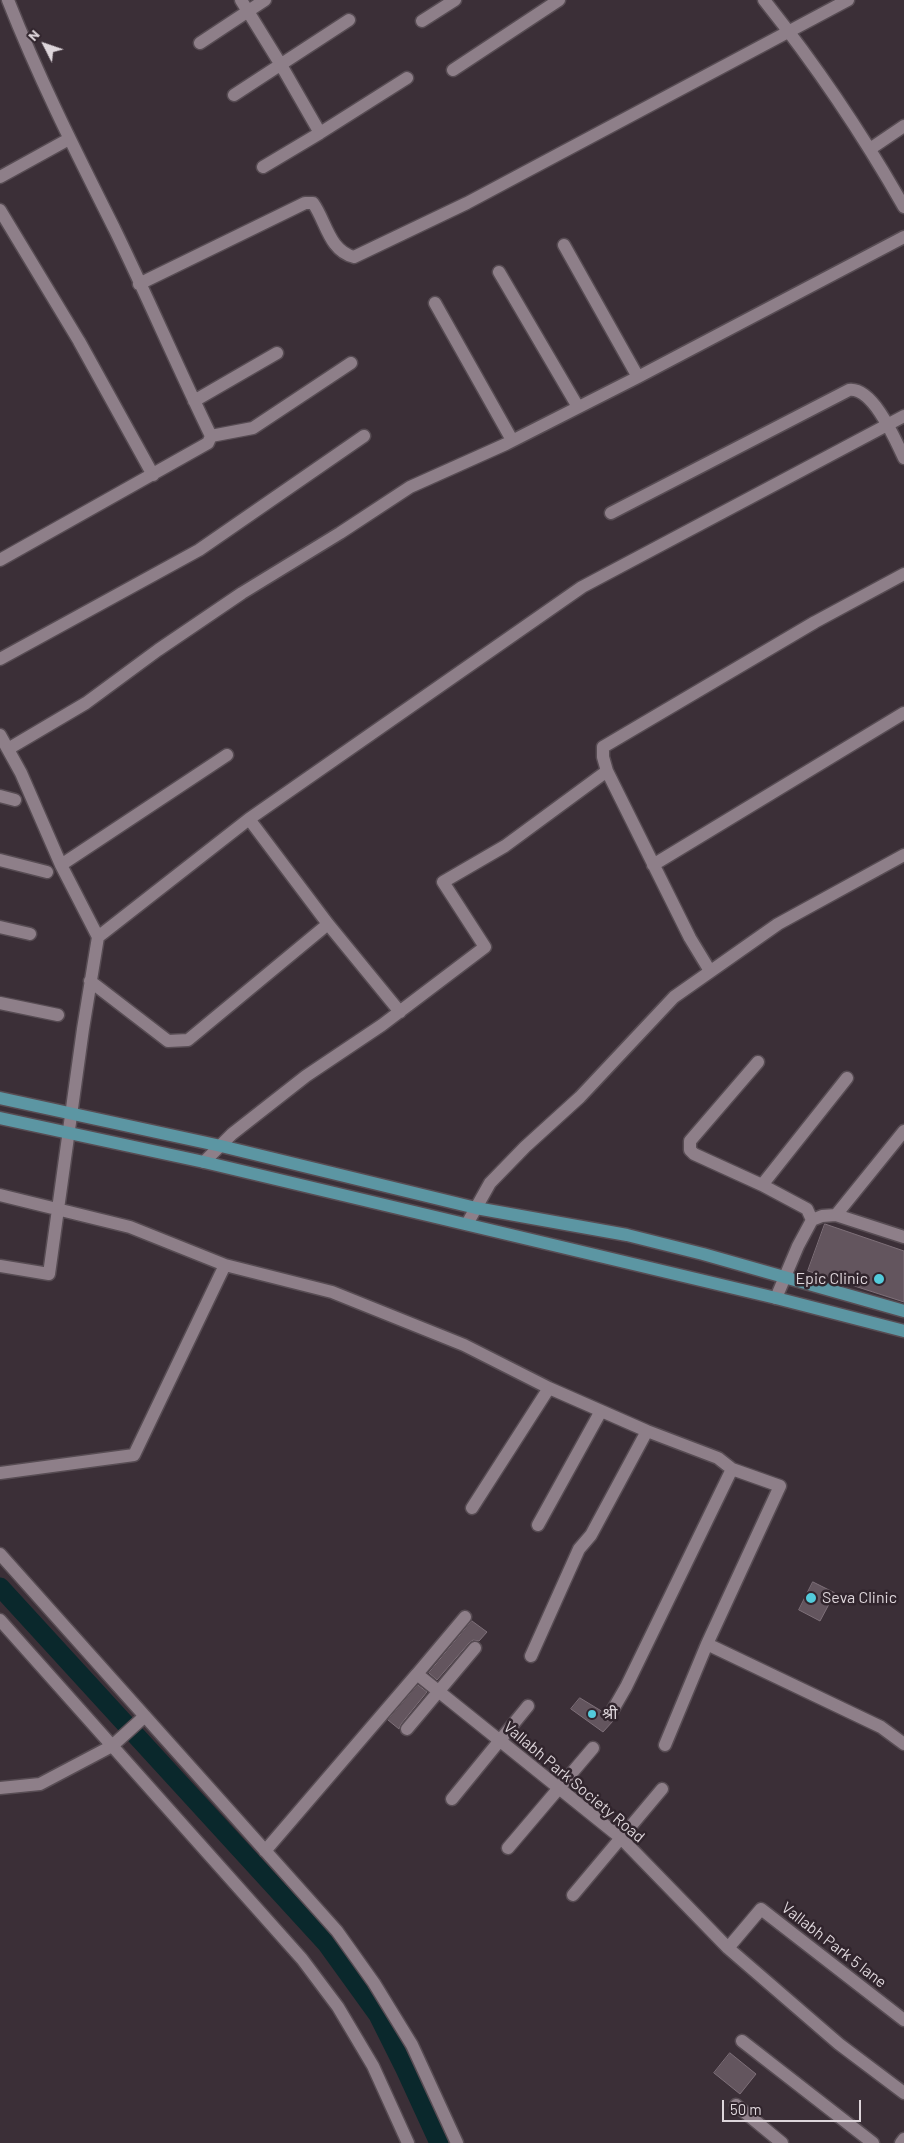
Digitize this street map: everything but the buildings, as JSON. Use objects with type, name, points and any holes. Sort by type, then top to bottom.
[{"type":"main road","points":[[0,1098],[221,1146],[476,1208],[627,1235],[904,1311]]},
{"type":"main road","points":[[0,1118],[204,1162],[776,1298],[904,1331]]},
{"type":"street","points":[[0,560],[208,443],[211,436],[69,139],[30,55],[8,0]]},
{"type":"street","points":[[240,0],[281,65],[320,133]]},
{"type":"street","points":[[200,43],[265,0]]},
{"type":"street","points":[[422,21],[455,0]]},
{"type":"street","points":[[453,70],[559,0]]},
{"type":"street","points":[[764,0],[870,148],[904,207]]},
{"type":"street","points":[[139,284],[305,203],[313,203],[338,248],[345,255],[354,257],[467,203],[848,0]]},
{"type":"street","points":[[234,96],[349,20]]},
{"type":"street","points":[[263,166],[320,133],[407,78]]},
{"type":"street","points":[[870,148],[904,126]]},
{"type":"street","points":[[0,177],[69,139]]},
{"type":"street","points":[[0,210],[79,341],[153,475]]},
{"type":"street","points":[[8,749],[86,703],[158,650],[242,593],[340,533],[410,487],[512,440],[638,377],[904,237]]},
{"type":"street","points":[[564,245],[638,377]]},
{"type":"street","points":[[499,272],[578,407]]},
{"type":"street","points":[[435,303],[512,440]]},
{"type":"street","points":[[194,401],[277,353]]},
{"type":"street","points":[[211,436],[253,428],[351,363]]},
{"type":"street","points":[[611,514],[849,390],[855,389],[865,394],[888,423],[904,458]]},
{"type":"street","points":[[98,937],[249,819],[582,587],[904,416]]},
{"type":"street","points":[[0,659],[199,550],[364,436]]},
{"type":"street","points":[[710,971],[690,938],[606,771],[603,747],[815,622],[904,574]]},
{"type":"street","points":[[653,865],[904,713]]},
{"type":"street","points":[[0,735],[21,773],[61,865],[98,937],[68,1132],[49,1274],[0,1266]]},
{"type":"street","points":[[61,865],[227,755]]},
{"type":"street","points":[[204,1162],[232,1134],[306,1076],[400,1012],[484,947],[442,882],[505,846],[606,771]]},
{"type":"street","points":[[0,796],[15,800]]},
{"type":"street","points":[[249,819],[328,924],[400,1012]]},
{"type":"street","points":[[467,1224],[490,1183],[519,1153],[580,1097],[674,997],[778,924],[904,855]]},
{"type":"street","points":[[0,860],[47,872]]},
{"type":"street","points":[[90,981],[168,1041],[188,1040],[328,924]]},
{"type":"street","points":[[0,927],[30,934]]},
{"type":"street","points":[[0,1003],[58,1015]]},
{"type":"street","points":[[758,1062],[690,1141],[690,1150],[694,1154],[762,1185],[807,1209],[812,1220]]},
{"type":"street","points":[[762,1185],[847,1078]]},
{"type":"street","points":[[836,1216],[904,1131]]},
{"type":"street","points":[[0,1195],[130,1227],[224,1265],[332,1292],[464,1344],[549,1388],[647,1431],[718,1458],[732,1469],[780,1486],[707,1644],[665,1744]]},
{"type":"street","points":[[776,1298],[798,1246],[812,1220],[822,1216],[836,1216],[904,1237]]},
{"type":"street","points":[[0,1473],[134,1454],[224,1265]]},
{"type":"street","points":[[472,1508],[549,1388]]},
{"type":"street","points":[[538,1525],[601,1411]]},
{"type":"street","points":[[531,1656],[579,1549],[591,1535],[647,1431]]},
{"type":"street","points":[[611,1712],[626,1687],[732,1469]]},
{"type":"street","points":[[0,1554],[337,1931],[374,1982],[412,2045],[457,2143]]},
{"type":"street","points":[[264,1851],[465,1618]]},
{"type":"street","points":[[0,1620],[302,1959],[338,2007],[373,2066],[408,2143]]},
{"type":"street","points":[[707,1644],[881,1727],[904,1744]]},
{"type":"street","points":[[406,1729],[475,1648]]},
{"type":"street","name":"Vallabh Park Society Road","points":[[417,1674],[621,1838],[728,1948],[839,2044],[904,2093]]},
{"type":"street","points":[[452,1799],[528,1706]]},
{"type":"street","points":[[0,1788],[40,1784],[113,1745],[144,1717]]},
{"type":"street","points":[[508,1848],[593,1748]]},
{"type":"street","points":[[574,1895],[662,1789]]},
{"type":"street","name":"Vallabh Park 5 lane","points":[[728,1948],[761,1909],[904,2020]]},
{"type":"street","points":[[742,2041],[873,2143]]},
{"type":"street","points":[[736,2105],[782,2143]]},
{"type":"street","points":[[901,2143],[904,2140]]},
{"type":"waterway","points":[[0,1587],[326,1943],[378,2015],[439,2143]]},
{"type":"place","name":"Epic Clinic","points":[[879,1279]]},
{"type":"place","name":"Seva Clinic","points":[[811,1598]]},
{"type":"place","name":"श्री","points":[[592,1714]]}]
